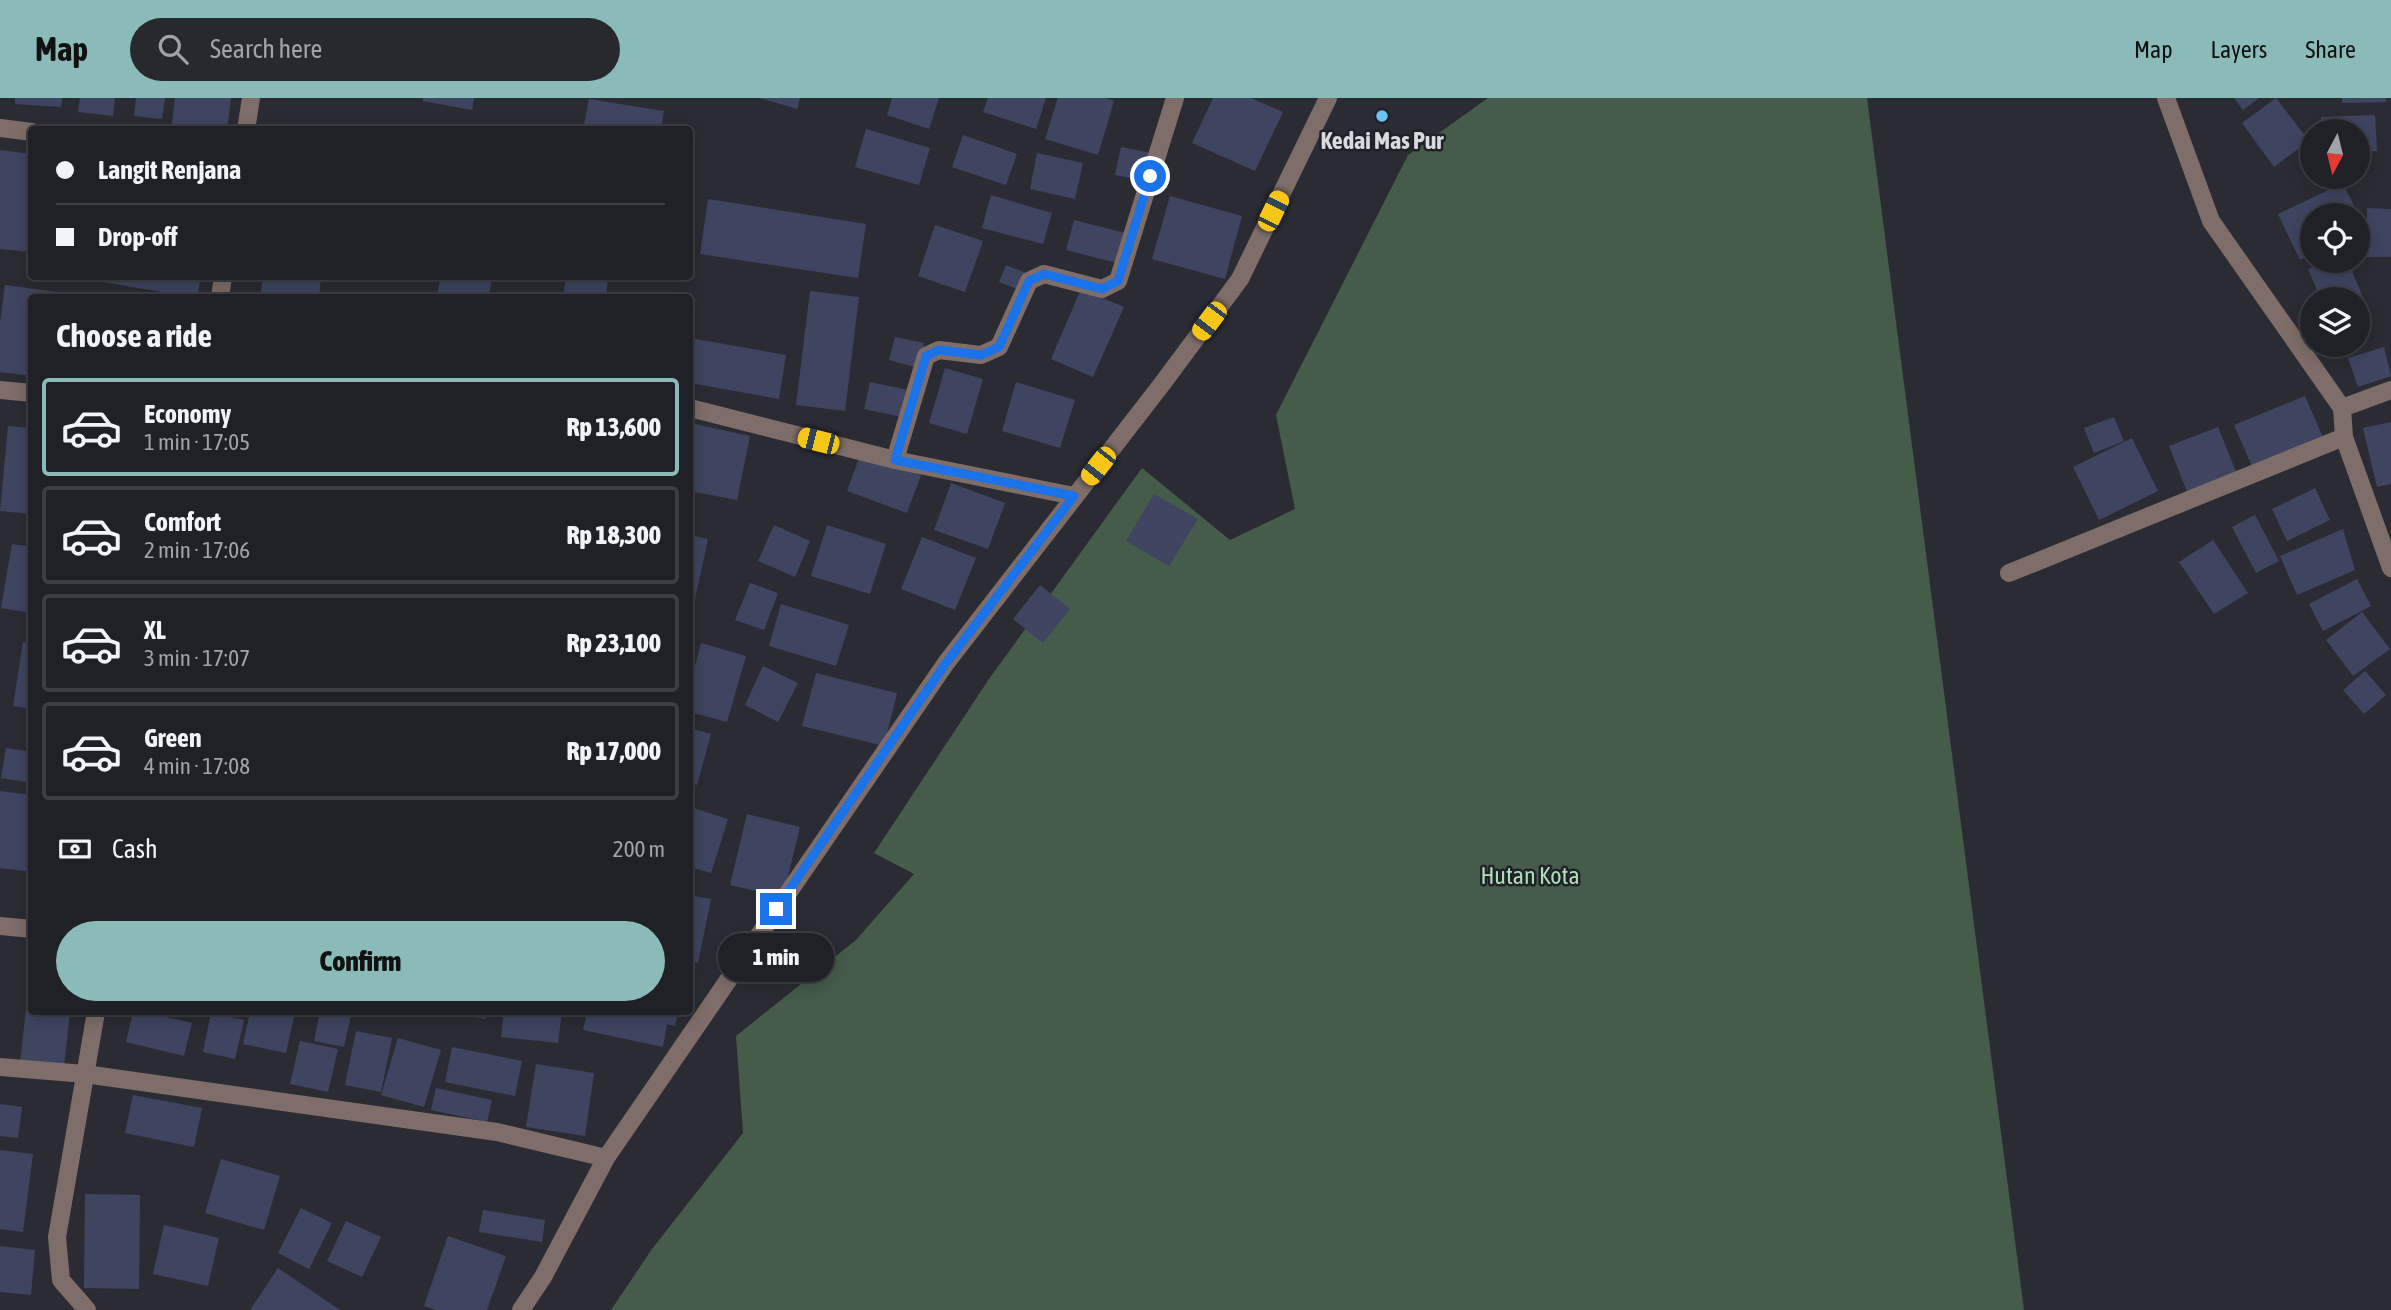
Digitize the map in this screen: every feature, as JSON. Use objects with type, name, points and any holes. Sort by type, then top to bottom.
[{"type":"street","points":[[247,126],[251,98]]},
{"type":"street","points":[[895,460],[926,356],[939,350],[981,355],[999,347],[1029,281],[1044,274],[1102,289],[1118,281],[1175,98]]},
{"type":"street","points":[[521,1310],[543,1277],[606,1158],[946,663],[1163,384],[1240,279],[1328,98]]},
{"type":"street","points":[[2166,98],[2211,221],[2342,408],[2344,437],[2391,568]]},
{"type":"street","points":[[0,128],[28,132]]},
{"type":"street","points":[[0,390],[28,393]]},
{"type":"street","points":[[2342,408],[2391,390]]},
{"type":"street","points":[[693,409],[895,460],[1074,496]]},
{"type":"street","points":[[2009,573],[2344,437]]},
{"type":"street","points":[[0,926],[28,929]]},
{"type":"street","points":[[87,1310],[61,1280],[57,1237],[95,1015]]},
{"type":"street","points":[[0,1067],[85,1074],[497,1132],[606,1158]]},
{"type":"green space","name":"Hutan Kota","points":[[1488,98],[1867,98],[2024,1310],[611,1310],[652,1249],[743,1133],[736,1036],[856,940],[914,874],[874,853],[989,679],[1142,468],[1230,540],[1295,509],[1276,415],[1408,155]]},
{"type":"building","points":[[15,98],[62,98],[61,107],[15,104]]},
{"type":"building","points":[[80,98],[115,98],[113,116],[78,112]]},
{"type":"building","points":[[136,98],[165,98],[162,119],[134,116]]},
{"type":"building","points":[[175,98],[231,98],[228,126],[172,126]]},
{"type":"building","points":[[423,98],[474,98],[472,110],[423,101]]},
{"type":"building","points":[[760,98],[800,98],[797,109]]},
{"type":"building","points":[[892,98],[939,98],[929,129],[887,115]]},
{"type":"building","points":[[988,98],[1046,98],[1036,129],[983,112]]},
{"type":"building","points":[[1058,98],[1105,98],[1114,101],[1098,155],[1045,139]]},
{"type":"building","points":[[1213,98],[1251,98],[1283,112],[1255,171],[1192,143]]},
{"type":"building","points":[[2234,98],[2259,98],[2243,110]]},
{"type":"building","points":[[2276,98],[2300,129],[2300,148],[2274,167],[2242,123]]},
{"type":"building","points":[[2342,98],[2386,98],[2386,102],[2342,103]]},
{"type":"building","points":[[589,99],[664,111],[662,126],[584,126]]},
{"type":"building","points":[[2375,115],[2377,151],[2370,151],[2370,119],[2321,117]]},
{"type":"building","points":[[866,129],[930,148],[919,185],[855,167]]},
{"type":"building","points":[[963,135],[1017,154],[1006,185],[952,167]]},
{"type":"building","points":[[1121,147],[1151,153],[1145,181],[1115,175]]},
{"type":"building","points":[[0,150],[28,154],[28,252],[0,249]]},
{"type":"building","points":[[1037,153],[1083,163],[1075,199],[1030,189]]},
{"type":"building","points":[[2330,189],[2346,189],[2353,203],[2301,203]]},
{"type":"building","points":[[991,195],[1052,213],[1043,244],[982,228]]},
{"type":"building","points":[[1170,196],[1242,216],[1225,279],[1152,259]]},
{"type":"building","points":[[708,199],[866,224],[858,278],[700,254]]},
{"type":"building","points":[[2300,204],[2300,260],[2278,214]]},
{"type":"building","points":[[2370,208],[2391,209],[2391,257],[2370,257]]},
{"type":"building","points":[[1074,220],[1129,234],[1121,264],[1066,250]]},
{"type":"building","points":[[935,225],[983,241],[965,292],[918,276]]},
{"type":"building","points":[[1006,265],[1026,273],[1020,290],[999,282]]},
{"type":"building","points":[[2310,273],[2353,273],[2359,287],[2316,287]]},
{"type":"building","points":[[92,280],[200,280],[198,294],[174,294]]},
{"type":"building","points":[[262,280],[321,280],[319,294],[261,294]]},
{"type":"building","points":[[440,280],[492,280],[489,294],[437,294]]},
{"type":"building","points":[[565,280],[608,280],[606,294],[564,294]]},
{"type":"building","points":[[5,285],[57,292],[28,294],[28,376],[0,372],[0,323]]},
{"type":"building","points":[[1081,289],[1124,307],[1093,377],[1051,359]]},
{"type":"building","points":[[810,291],[859,297],[845,411],[796,405]]},
{"type":"building","points":[[895,337],[924,343],[918,368],[889,360]]},
{"type":"building","points":[[693,339],[786,355],[779,399],[693,384]]},
{"type":"building","points":[[2384,347],[2391,376],[2358,387],[2348,358],[2370,357],[2370,351]]},
{"type":"building","points":[[945,368],[983,379],[967,434],[929,423]]},
{"type":"building","points":[[870,382],[908,390],[902,417],[864,409]]},
{"type":"building","points":[[1016,382],[1075,400],[1060,448],[1002,431]]},
{"type":"building","points":[[2305,396],[2325,442],[2254,471],[2234,425]]},
{"type":"building","points":[[2114,417],[2124,441],[2094,453],[2084,428]]},
{"type":"building","points":[[2391,422],[2391,484],[2377,487],[2363,428]]},
{"type":"building","points":[[693,424],[750,436],[737,500],[693,492]]},
{"type":"building","points":[[8,426],[28,428],[28,514],[0,511]]},
{"type":"building","points":[[2218,427],[2237,474],[2188,494],[2169,446]]},
{"type":"building","points":[[2132,438],[2158,491],[2099,520],[2073,467]]},
{"type":"building","points":[[861,453],[921,475],[907,513],[847,491]]},
{"type":"building","points":[[951,483],[1005,503],[988,549],[934,530]]},
{"type":"building","points":[[2315,488],[2330,520],[2287,541],[2272,509]]},
{"type":"building","points":[[1154,494],[1198,519],[1169,566],[1126,541]]},
{"type":"building","points":[[2255,515],[2279,561],[2256,573],[2232,527]]},
{"type":"building","points":[[774,525],[810,541],[795,577],[758,561]]},
{"type":"building","points":[[827,525],[886,544],[870,594],[811,576]]},
{"type":"building","points":[[2343,529],[2355,570],[2297,595],[2280,556]]},
{"type":"building","points":[[693,536],[708,539],[693,609]]},
{"type":"building","points":[[922,537],[976,558],[955,610],[901,589]]},
{"type":"building","points":[[2213,540],[2248,593],[2214,614],[2179,562]]},
{"type":"building","points":[[12,544],[28,546],[28,612],[1,608]]},
{"type":"building","points":[[2357,579],[2371,606],[2323,631],[2309,604]]},
{"type":"building","points":[[750,583],[778,593],[764,630],[735,620]]},
{"type":"building","points":[[1040,585],[1070,609],[1043,643],[1013,619]]},
{"type":"building","points":[[781,604],[849,625],[836,666],[769,646]]},
{"type":"building","points":[[2362,612],[2390,649],[2353,676],[2326,640]]},
{"type":"building","points":[[23,642],[28,643],[28,708],[13,706]]},
{"type":"building","points":[[701,643],[746,656],[727,722],[693,713],[693,674]]},
{"type":"building","points":[[763,666],[798,683],[778,722],[745,705]]},
{"type":"building","points":[[2365,671],[2386,695],[2364,714],[2343,690]]},
{"type":"building","points":[[816,673],[897,693],[884,746],[802,726]]},
{"type":"building","points":[[693,729],[711,734],[697,785],[693,784]]},
{"type":"building","points":[[6,748],[28,751],[27,782],[1,778]]},
{"type":"building","points":[[0,791],[28,794],[28,872],[0,868]]},
{"type":"building","points":[[693,808],[728,819],[711,873],[693,868]]},
{"type":"building","points":[[747,814],[800,827],[783,897],[730,885]]},
{"type":"building","points":[[693,896],[711,899],[698,963],[693,962]]},
{"type":"building","points":[[28,991],[28,1015],[70,1015],[64,1067],[20,1063]]},
{"type":"building","points":[[132,1015],[156,1015],[192,1023],[184,1056],[126,1042]]},
{"type":"building","points":[[211,1015],[244,1020],[235,1059],[203,1052]]},
{"type":"building","points":[[249,1015],[294,1015],[286,1053],[243,1044]]},
{"type":"building","points":[[319,1015],[351,1015],[344,1047],[314,1041]]},
{"type":"building","points":[[466,1015],[486,1015],[485,1019]]},
{"type":"building","points":[[504,1015],[562,1015],[558,1043],[501,1037]]},
{"type":"building","points":[[586,1015],[677,1015],[675,1026],[667,1024],[663,1047],[583,1030]]},
{"type":"building","points":[[356,1031],[392,1038],[381,1092],[345,1085]]},
{"type":"building","points":[[398,1038],[441,1050],[424,1107],[381,1095]]},
{"type":"building","points":[[300,1041],[338,1049],[328,1092],[290,1084]]},
{"type":"building","points":[[452,1047],[522,1061],[515,1096],[445,1082]]},
{"type":"building","points":[[536,1064],[594,1073],[585,1136],[526,1127]]},
{"type":"building","points":[[436,1088],[492,1100],[487,1122],[431,1110]]},
{"type":"building","points":[[133,1095],[202,1108],[194,1147],[125,1133]]},
{"type":"building","points":[[0,1104],[22,1107],[18,1138],[0,1136]]},
{"type":"building","points":[[0,1150],[33,1154],[23,1232],[0,1229]]},
{"type":"building","points":[[221,1159],[280,1176],[264,1230],[205,1213]]},
{"type":"building","points":[[85,1194],[140,1195],[139,1289],[84,1288]]},
{"type":"building","points":[[301,1208],[332,1223],[309,1269],[278,1253]]},
{"type":"building","points":[[483,1210],[545,1220],[542,1242],[479,1232]]},
{"type":"building","points":[[346,1221],[381,1237],[362,1277],[327,1261]]},
{"type":"building","points":[[164,1225],[219,1238],[208,1286],[153,1274]]},
{"type":"building","points":[[448,1236],[506,1256],[487,1310],[436,1310],[424,1306]]},
{"type":"building","points":[[0,1246],[35,1250],[31,1295],[0,1292]]},
{"type":"building","points":[[278,1268],[340,1310],[250,1310]]},
{"type":"place","name":"Kedai Mas Pur","points":[[1382,116]]},
{"type":"route","points":[[776,909],[946,663],[1074,496],[895,460],[926,356],[939,350],[981,355],[999,347],[1029,281],[1044,274],[1102,289],[1118,281],[1150,176]]}]
